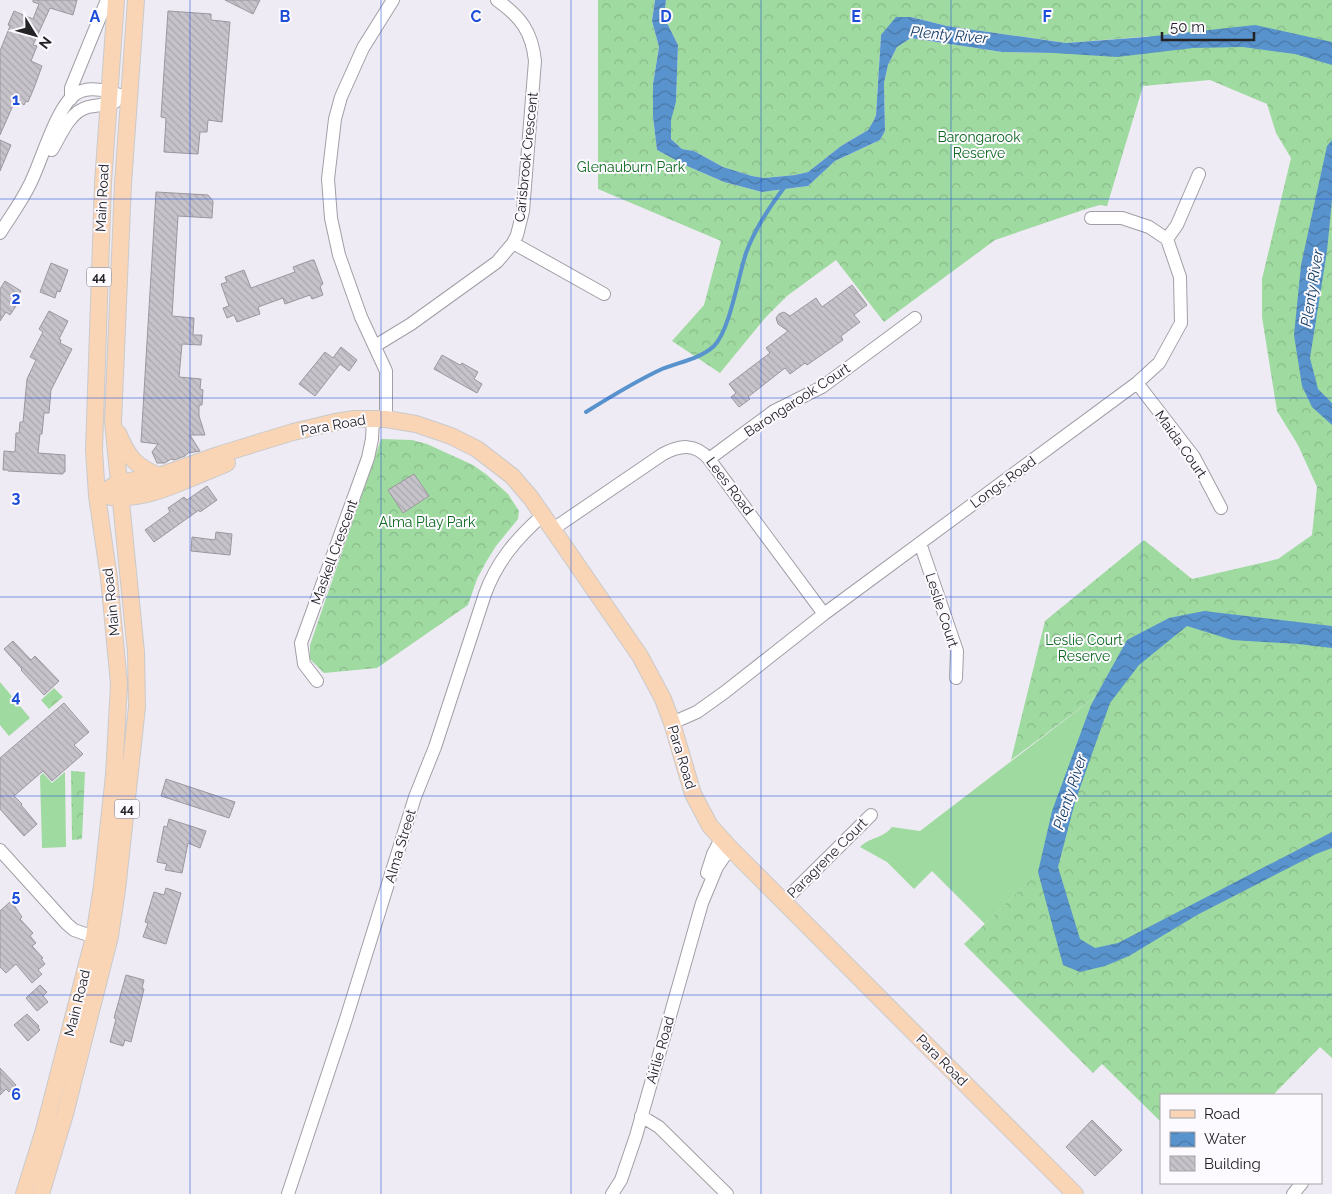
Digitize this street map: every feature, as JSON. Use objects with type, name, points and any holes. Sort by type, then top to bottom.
[{"type":"main road","name":"Main Road","points":[[24,1194],[44,1130],[94,937],[102,886],[114,776],[119,684],[109,578],[94,467],[94,427],[102,183],[116,0]]},
{"type":"main road","name":"Main Road","points":[[41,1194],[59,1134],[107,949],[117,890],[137,707],[136,652],[113,422],[123,184],[136,0]]},
{"type":"main road","points":[[102,183],[123,184]]},
{"type":"main road","name":"Para Road","points":[[97,496],[119,491],[218,455],[328,424],[379,418],[409,422],[433,429],[477,449],[512,476],[531,498],[640,656],[663,699],[672,722],[693,794],[710,826],[1075,1194]]},
{"type":"main road","points":[[113,422],[130,458],[159,476]]},
{"type":"main road","name":"Para Road","points":[[119,491],[140,496],[171,487],[222,466],[267,441]]},
{"type":"street","points":[[71,99],[71,88],[107,0]]},
{"type":"street","name":"Maskell Crescent","points":[[317,681],[304,664],[301,643],[368,458],[379,418],[386,370],[361,317],[336,246],[331,218],[328,179],[329,162],[335,119],[348,77],[363,48],[393,0]]},
{"type":"street","name":"Carisbrook Crescent","points":[[375,346],[411,324],[487,270],[503,256],[517,235],[523,211],[535,61],[528,31],[515,14],[498,0]]},
{"type":"street","points":[[32,181],[62,111],[76,94],[86,90],[108,98],[129,98]]},
{"type":"street","points":[[0,233],[46,162],[72,117],[79,111],[108,98]]},
{"type":"street","points":[[1091,218],[1122,218],[1149,227],[1168,239],[1177,225],[1200,174]]},
{"type":"street","name":"Longs Road","points":[[672,722],[691,716],[708,705],[824,614],[1137,382],[1159,363],[1180,323],[1180,277],[1168,239]]},
{"type":"street","points":[[513,243],[604,294]]},
{"type":"street","name":"Barongarook Court","points":[[710,459],[774,410],[822,386],[911,320],[900,312]]},
{"type":"street","name":"Maida Court","points":[[1137,382],[1194,457],[1221,508]]},
{"type":"street","name":"Lees Road","points":[[553,529],[671,450],[694,448],[704,452],[710,459],[824,614]]},
{"type":"street","name":"Alma Street","points":[[288,1194],[346,1018],[415,797],[434,747],[485,594],[491,579],[509,549],[543,515]]},
{"type":"street","name":"Leslie Court","points":[[920,543],[957,651],[956,678]]},
{"type":"street","name":"Paragrene Court","points":[[784,901],[871,815]]},
{"type":"street","name":"Airlie Road","points":[[612,1194],[621,1180],[641,1116],[702,903],[726,844]]},
{"type":"street","points":[[0,850],[67,924],[74,930],[94,937]]},
{"type":"street","points":[[641,1116],[659,1127],[727,1194]]},
{"type":"green space","points":[[598,0],[655,0],[652,21],[659,47],[653,84],[653,117],[657,150],[687,166],[724,182],[762,192],[808,186],[835,161],[880,140],[885,131],[884,83],[888,65],[897,47],[911,38],[1002,52],[1054,53],[1153,36],[1066,43],[947,26],[911,17],[881,35],[876,115],[868,130],[841,146],[808,172],[764,178],[723,167],[694,151],[682,149],[671,139],[670,120],[676,102],[678,45],[664,17],[666,0],[1332,0],[1332,1058],[1320,1047],[1274,1094],[1160,1094],[1160,1121],[1102,1064],[1093,1073],[964,944],[1050,861],[1111,685],[1011,760],[1045,621],[1144,540],[1192,579],[1278,559],[1312,535],[1317,487],[1298,445],[1277,411],[1262,317],[1262,279],[1291,158],[1276,133],[1267,104],[1210,80],[1143,86],[1107,206],[1100,205],[1086,209],[995,240],[884,322],[836,260],[787,296],[765,318],[720,373],[672,341],[704,305],[721,241],[598,189]]},
{"type":"green space","name":"Alma Play Park","points":[[381,439],[412,440],[427,444],[473,465],[508,494],[519,511],[518,519],[496,546],[486,562],[477,579],[468,605],[377,668],[324,673],[310,659],[310,645]]},
{"type":"green space","points":[[0,682],[30,718],[9,736],[0,725]]},
{"type":"green space","points":[[1112,684],[1050,861],[985,924],[932,871],[914,889],[887,862],[860,847],[884,834],[892,827],[920,831]]},
{"type":"green space","points":[[54,688],[63,697],[49,709],[41,700]]},
{"type":"green space","points":[[71,771],[85,772],[82,839],[72,840]]},
{"type":"green space","points":[[65,772],[66,847],[42,848],[40,776],[43,773],[52,783]]},
{"type":"water","name":"Plenty River","points":[[655,0],[666,0],[664,17],[678,45],[676,102],[671,120],[671,139],[682,149],[694,151],[723,167],[764,178],[808,172],[841,146],[868,130],[876,115],[881,35],[896,17],[911,17],[947,26],[1066,43],[1145,37],[1255,25],[1332,42],[1332,65],[1295,54],[1243,47],[1193,48],[1117,57],[1002,52],[911,38],[897,47],[888,65],[884,83],[885,131],[880,140],[835,161],[808,186],[762,192],[724,182],[687,166],[657,150],[653,117],[653,84],[659,47],[652,21]]},
{"type":"water","name":"Plenty River","points":[[1332,140],[1332,200],[1327,251],[1310,358],[1318,389],[1332,403],[1332,425],[1312,407],[1302,386],[1294,335],[1301,265],[1327,146]]},
{"type":"water","name":"Plenty River","points":[[1204,611],[1332,626],[1332,648],[1232,640],[1187,626],[1139,665],[1110,703],[1075,802],[1058,867],[1080,939],[1095,948],[1118,943],[1332,832],[1332,848],[1316,854],[1197,915],[1129,956],[1105,966],[1080,972],[1063,965],[1038,872],[1052,811],[1091,705],[1127,640],[1169,618]]},
{"type":"building","points":[[33,0],[77,0],[73,15],[50,8],[33,45],[37,46],[31,61],[42,66],[34,88],[28,102],[26,101],[24,105],[14,103],[0,135],[0,51],[14,11],[33,19],[39,4],[33,2]]},
{"type":"building","points":[[225,0],[260,0],[253,14]]},
{"type":"building","points":[[168,11],[211,14],[211,20],[230,22],[222,122],[208,120],[207,132],[200,132],[198,154],[164,152],[166,118],[161,117]]},
{"type":"building","points":[[0,140],[11,145],[0,171]]},
{"type":"building","points":[[156,192],[208,195],[213,201],[212,218],[178,216],[172,316],[194,318],[193,335],[202,335],[201,345],[182,344],[179,377],[201,379],[200,389],[203,390],[202,405],[199,405],[199,416],[205,435],[190,435],[200,451],[188,453],[185,456],[174,460],[171,459],[165,463],[157,463],[152,452],[158,444],[141,442]]},
{"type":"building","points":[[314,260],[323,284],[320,286],[323,295],[312,299],[310,295],[285,304],[283,298],[258,307],[260,314],[237,322],[234,315],[227,318],[223,308],[229,306],[221,284],[227,282],[225,277],[244,270],[251,288],[295,272],[293,267]]},
{"type":"building","points":[[51,263],[68,270],[60,292],[57,291],[55,298],[40,292]]},
{"type":"building","points":[[5,281],[21,291],[14,301],[18,303],[10,315],[6,312],[0,321],[0,289]]},
{"type":"building","points":[[852,285],[867,305],[854,315],[860,322],[841,336],[843,340],[807,365],[805,363],[790,374],[785,368],[748,397],[750,399],[739,407],[731,397],[736,393],[729,384],[770,353],[766,348],[788,331],[778,324],[776,318],[779,314],[784,312],[790,316],[816,298],[822,307]]},
{"type":"building","points":[[49,311],[68,321],[59,339],[61,340],[60,343],[72,349],[51,390],[49,413],[44,413],[38,453],[65,455],[65,472],[63,474],[3,470],[4,451],[15,452],[16,433],[19,433],[20,422],[23,422],[27,379],[36,360],[30,357],[43,332],[39,329]]},
{"type":"building","points":[[341,347],[357,360],[349,371],[340,364],[315,396],[299,384],[325,352],[333,358]]},
{"type":"building","points":[[442,355],[478,372],[474,379],[482,384],[477,393],[434,369]]},
{"type":"building","points":[[414,474],[429,496],[403,513],[388,490]]},
{"type":"building","points":[[207,486],[217,500],[200,512],[199,510],[154,542],[145,530],[170,512],[168,508],[184,497],[187,500]]},
{"type":"building","points":[[216,532],[232,534],[230,555],[191,551],[192,537],[215,540]]},
{"type":"building","points":[[13,641],[31,660],[35,656],[59,681],[44,695],[4,649]]},
{"type":"building","points":[[64,703],[89,732],[74,745],[83,754],[52,781],[43,771],[14,796],[37,824],[24,836],[0,809],[0,758]]},
{"type":"building","points":[[166,779],[235,802],[229,818],[161,796]]},
{"type":"building","points":[[169,819],[206,831],[200,848],[188,843],[182,873],[165,870],[167,864],[157,862],[164,826],[167,827]]},
{"type":"building","points":[[166,888],[181,893],[166,944],[143,937],[148,923],[145,922],[154,892],[164,895]]},
{"type":"building","points":[[11,901],[22,917],[20,919],[33,933],[30,936],[36,943],[32,946],[43,958],[41,959],[45,964],[38,970],[42,974],[32,983],[16,964],[6,973],[0,967],[0,911]]},
{"type":"building","points":[[126,975],[144,980],[142,988],[144,989],[131,1042],[125,1040],[123,1046],[110,1042],[116,1019],[114,1018]]},
{"type":"building","points":[[40,985],[47,992],[43,996],[48,1002],[37,1011],[26,998]]},
{"type":"building","points":[[27,1014],[39,1026],[40,1030],[28,1041],[14,1025]]},
{"type":"building","points":[[0,1068],[16,1085],[9,1092],[6,1089],[0,1095]]},
{"type":"building","points":[[1092,1120],[1122,1150],[1095,1176],[1066,1147]]},
{"type":"waterway","points":[[586,412],[662,369],[696,357],[714,346],[725,328],[746,253],[754,235],[763,218],[786,185]]},
{"type":"park label","name":"Barongarook Reserve","points":[[979,146]]},
{"type":"park label","name":"Glenauburn Park","points":[[631,167]]},
{"type":"park label","name":"Leslie Court Reserve","points":[[1084,648]]}]
